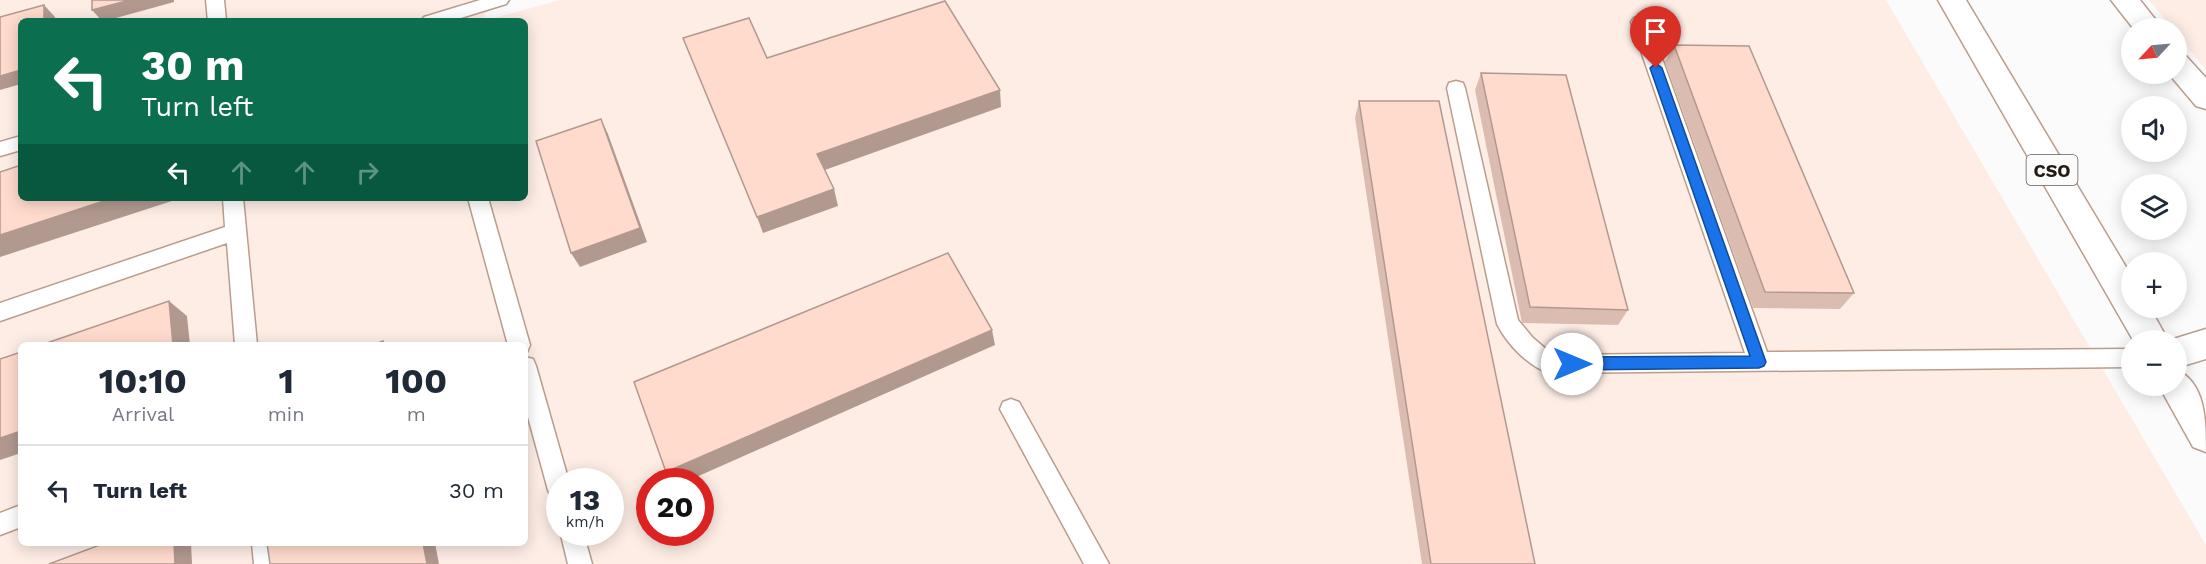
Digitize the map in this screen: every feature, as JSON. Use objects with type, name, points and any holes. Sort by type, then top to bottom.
[{"type":"main road","name":"CSO","points":[[1952,0],[2145,330]]},
{"type":"main road","points":[[2125,0],[2140,18]]},
{"type":"main road","points":[[2187,76],[2206,98]]},
{"type":"main road","points":[[2187,350],[2206,344]]},
{"type":"main road","points":[[2183,396],[2206,435]]},
{"type":"lane","points":[[215,0],[217,18]]},
{"type":"lane","points":[[440,18],[500,0]]},
{"type":"lane","points":[[1640,22],[1759,362]]},
{"type":"lane","points":[[1456,88],[1508,324],[1525,345],[1549,364],[2121,358]]},
{"type":"lane","points":[[0,149],[18,143]]},
{"type":"lane","points":[[233,201],[246,342]]},
{"type":"lane","points":[[479,201],[518,342]]},
{"type":"lane","points":[[0,312],[236,232]]},
{"type":"lane","points":[[528,377],[554,468]]},
{"type":"lane","points":[[1011,410],[1097,564]]},
{"type":"lane","points":[[0,524],[18,517]]},
{"type":"lane","points":[[264,546],[266,564]]},
{"type":"lane","points":[[575,546],[580,564]]},
{"type":"shaded area","points":[[0,0],[491,0],[483,18],[18,18],[18,201],[528,201],[528,18],[495,18],[560,0],[1886,0],[2206,545],[2206,564],[0,564]]},
{"type":"shaded area","points":[[2149,0],[2206,0],[2206,70],[2187,46],[2187,18],[2164,18]]},
{"type":"building","points":[[92,0],[130,0],[92,10]]},
{"type":"building","points":[[945,1],[1000,90],[817,154],[834,189],[757,217],[683,38],[749,18],[767,58]]},
{"type":"building","points":[[44,5],[44,18],[18,18],[18,71],[0,76],[0,17]]},
{"type":"building","points":[[1674,45],[1749,46],[1854,293],[1765,292]]},
{"type":"building","points":[[1481,73],[1566,75],[1628,310],[1530,307]]},
{"type":"building","points":[[1359,101],[1439,101],[1535,564],[1431,564]]},
{"type":"building","points":[[601,119],[640,228],[571,253],[536,141]]},
{"type":"building","points":[[18,166],[18,201],[104,201],[0,235],[0,172]]},
{"type":"building","points":[[948,253],[992,330],[675,468],[665,468],[634,382]]},
{"type":"building","points":[[169,301],[173,342],[50,342]]},
{"type":"building","points":[[18,353],[18,432],[0,438],[0,359]]},
{"type":"building","points":[[97,546],[174,546],[175,564],[49,564]]},
{"type":"building","points":[[267,546],[424,546],[427,564],[270,564]]},
{"type":"route","points":[[1572,364],[1759,362],[1656,68]]}]
